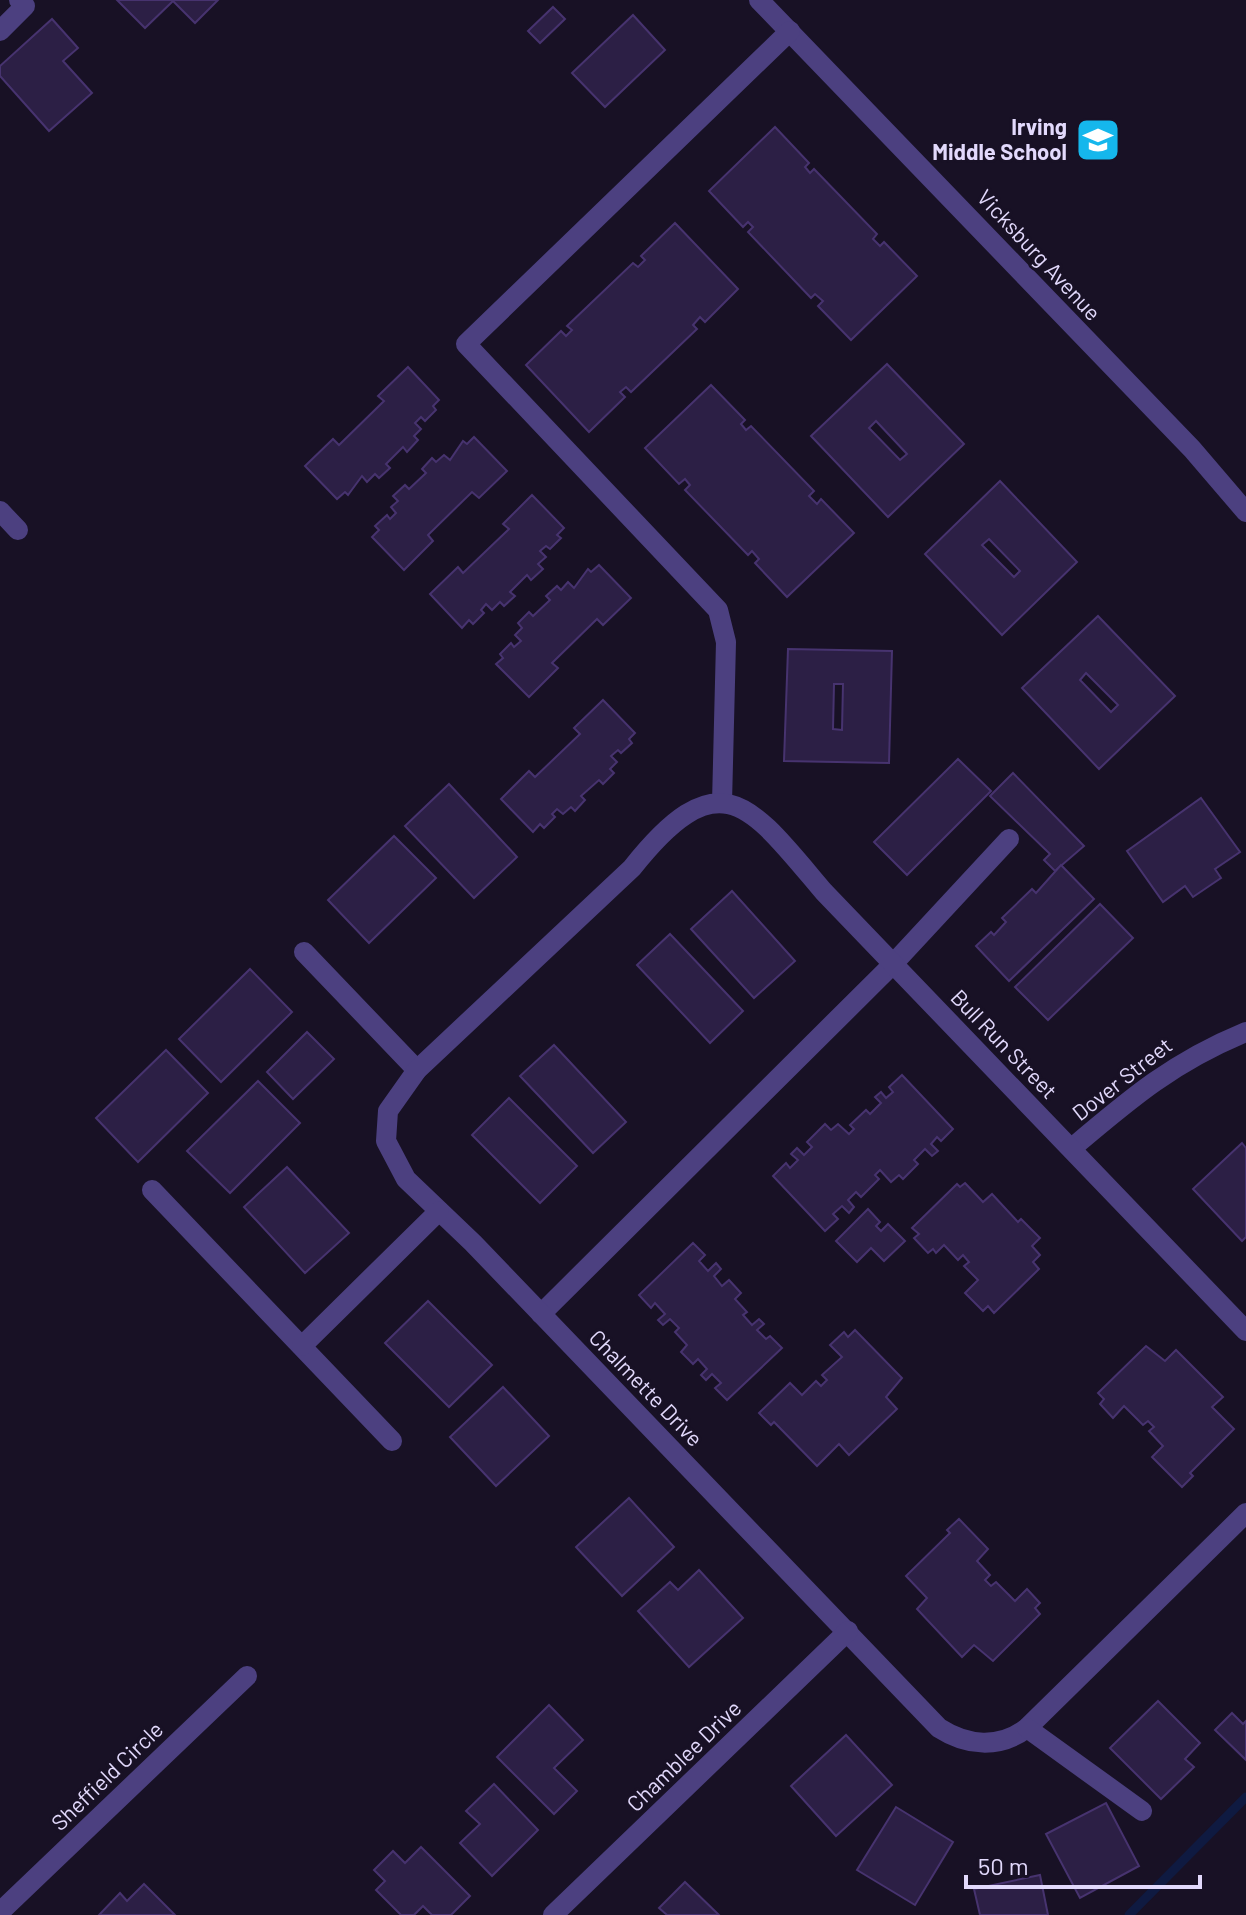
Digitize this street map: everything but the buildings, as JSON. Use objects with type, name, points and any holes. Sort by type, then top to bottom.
[{"type":"street","points":[[0,31],[25,6],[19,0]]},
{"type":"street","name":"Vicksburg Avenue","points":[[759,0],[1192,449],[1246,512]]},
{"type":"street","points":[[722,803],[726,642],[718,610],[466,344],[790,31]]},
{"type":"street","points":[[0,511],[18,530]]},
{"type":"street","name":"Bull Run Street","points":[[722,803],[751,811],[770,828],[893,964],[1246,1331]]},
{"type":"street","name":"Chalmette Drive","points":[[722,803],[689,813],[664,831],[632,868],[417,1070],[388,1111],[386,1141],[406,1179],[541,1314],[939,1728],[953,1736],[981,1744],[1015,1737],[1027,1728],[1246,1513]]},
{"type":"street","points":[[541,1314],[893,964],[1009,839]]},
{"type":"street","points":[[304,952],[417,1070]]},
{"type":"street","name":"Dover Street","points":[[1072,1148],[1153,1080],[1189,1057],[1246,1032]]},
{"type":"street","points":[[152,1190],[392,1441]]},
{"type":"street","points":[[302,1346],[439,1211]]},
{"type":"street","name":"Chamblee Drive","points":[[553,1915],[848,1631]]},
{"type":"street","name":"Sheffield Circle","points":[[0,1912],[247,1676]]},
{"type":"street","points":[[1027,1728],[1142,1811]]},
{"type":"waterway","points":[[1129,1915],[1246,1797]]},
{"type":"place","name":"Irving Middle School","points":[[1098,140]]}]
